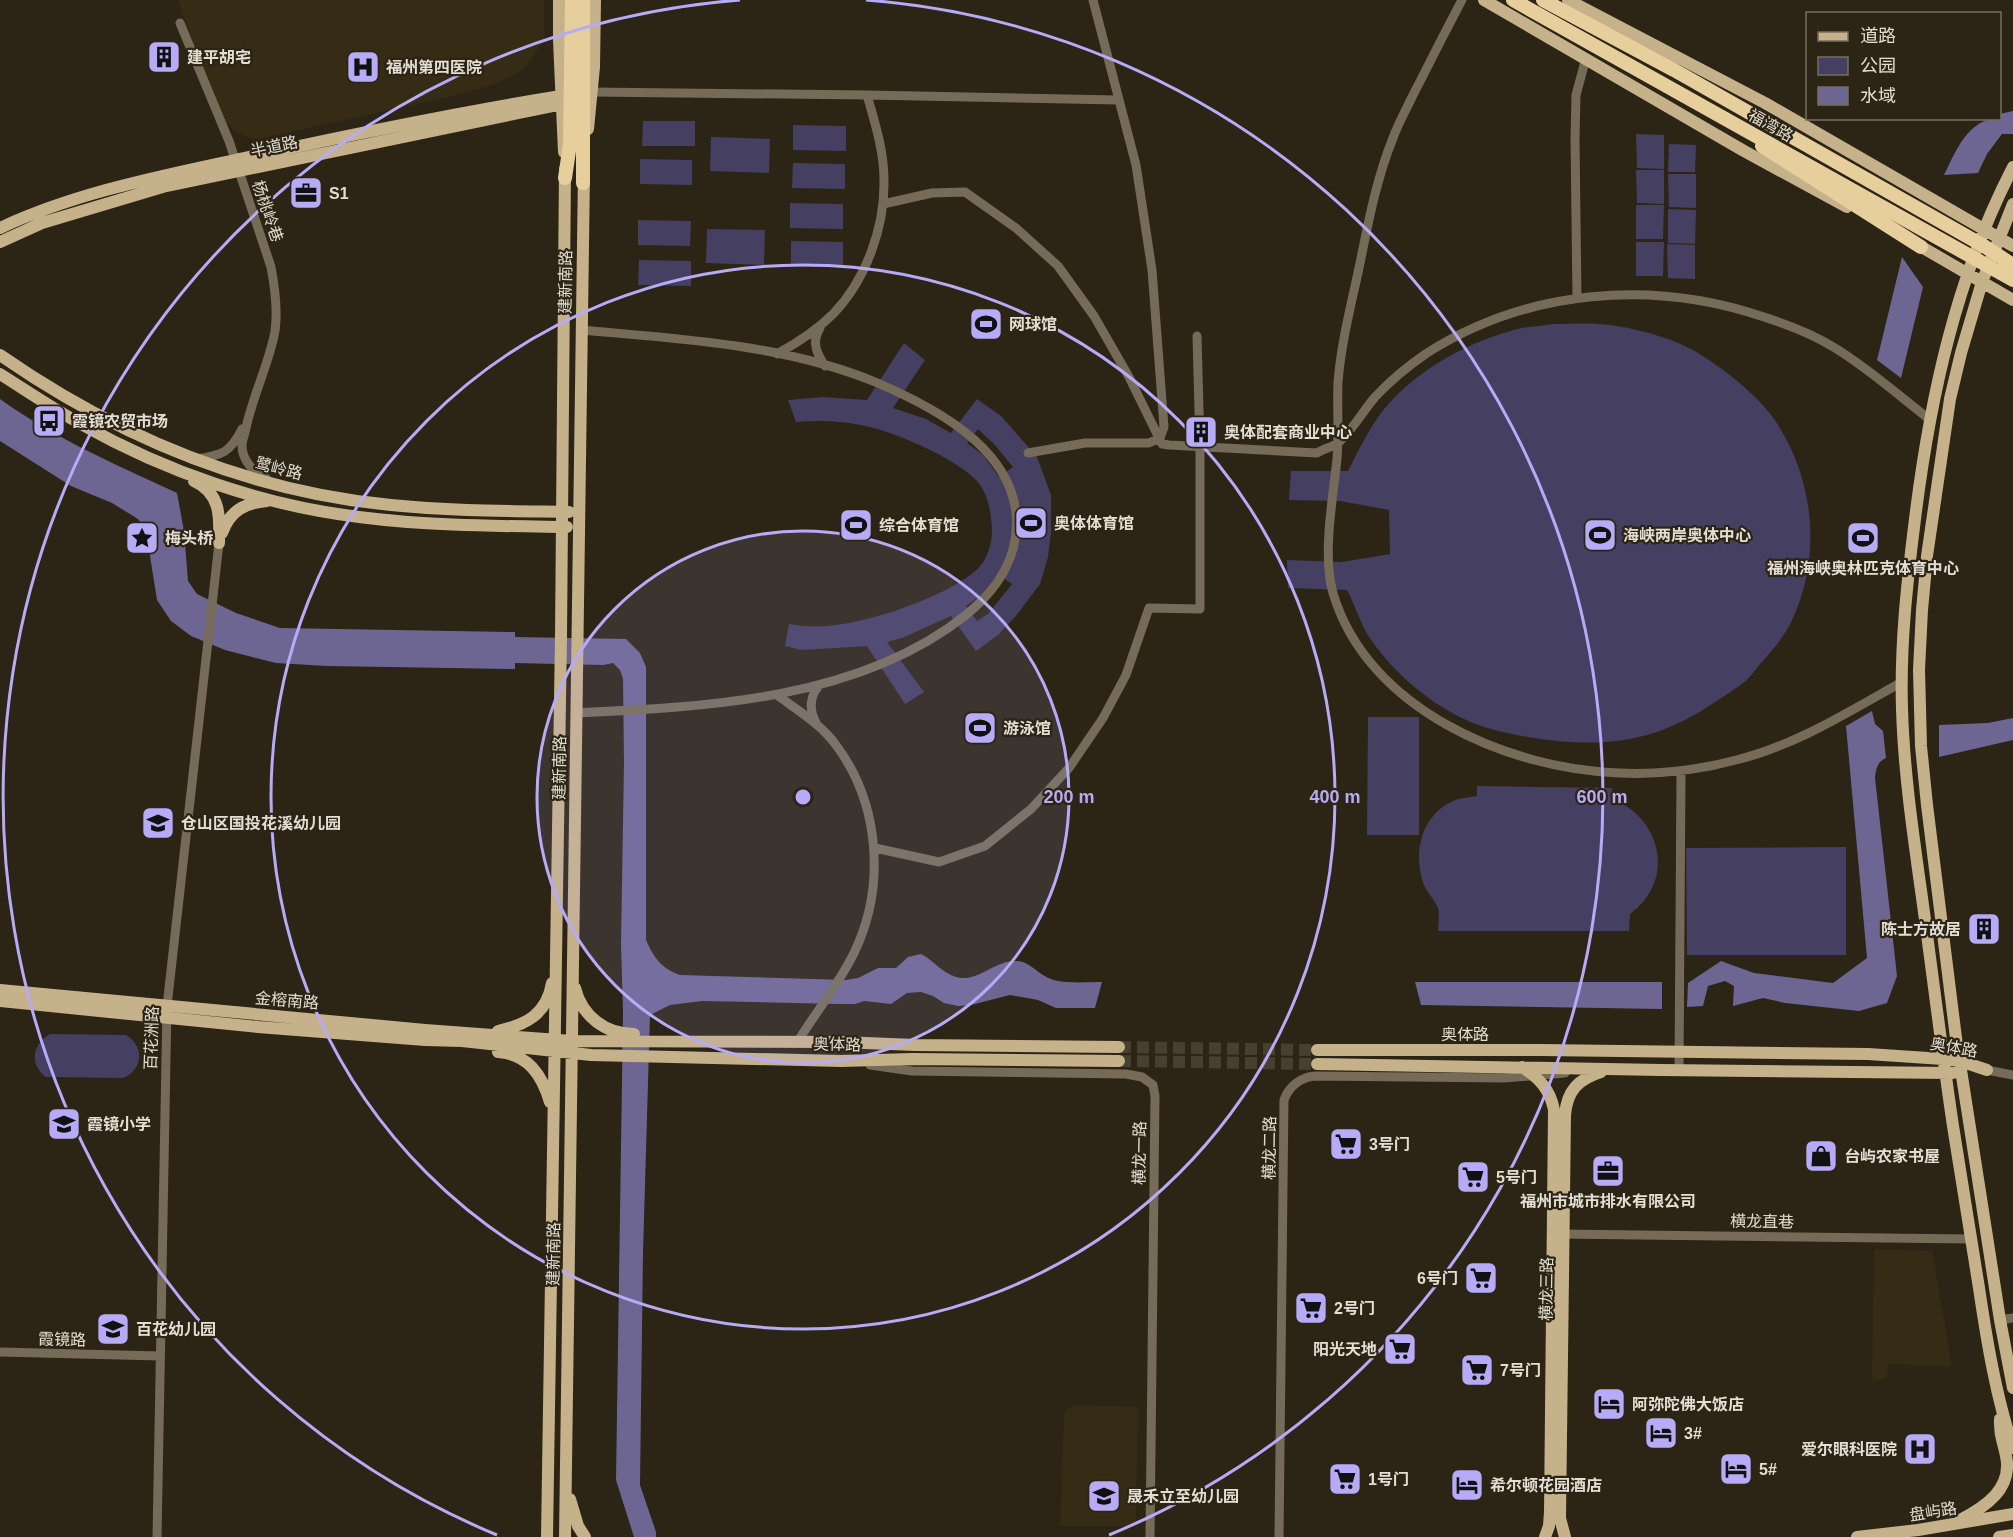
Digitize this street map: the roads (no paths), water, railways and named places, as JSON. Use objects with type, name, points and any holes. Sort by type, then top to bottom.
[{"type":"highway","points":[[566,178],[570,144],[572,0]]},
{"type":"highway","points":[[583,0],[583,183]]},
{"type":"highway","name":"福湾路","points":[[1513,0],[2013,280]]},
{"type":"highway","name":"福湾路","points":[[1543,0],[1694,82],[2013,265]]},
{"type":"highway","points":[[1659,81],[1921,247]]},
{"type":"main road","name":"建新南路","points":[[547,1537],[566,178],[561,100],[559,0]]},
{"type":"main road","name":"建新南路","points":[[564,1537],[583,183],[592,92],[595,0]]},
{"type":"main road","points":[[1484,0],[1744,151],[2013,300]]},
{"type":"main road","points":[[1568,0],[1765,103],[2013,246]]},
{"type":"main road","name":"半道路","points":[[0,242],[42,223],[236,165],[402,124],[561,100]]},
{"type":"main road","name":"半道路","points":[[0,228],[40,211],[95,193],[236,165]]},
{"type":"main road","points":[[2013,167],[1985,230],[1969,274],[1951,329],[1929,419],[1906,593],[1902,682],[1904,746],[1943,1059],[1992,1371],[2013,1448]]},
{"type":"main road","points":[[2013,204],[1982,282],[1961,353],[1946,423],[1926,566],[1919,652],[1923,764],[1961,1068],[2007,1319],[2013,1388]]},
{"type":"main road","name":"鹭岭路","points":[[0,355],[76,404],[140,437],[193,459],[270,483],[312,493],[393,506],[579,512]]},
{"type":"main road","name":"鹭岭路","points":[[0,374],[82,425],[120,445],[169,467],[213,483],[275,500],[325,512],[396,521],[579,528]]},
{"type":"main road","points":[[169,467],[174,473],[202,485],[215,498],[220,517],[219,543]]},
{"type":"main road","points":[[219,543],[225,525],[236,510],[248,504],[275,500]]},
{"type":"main road","points":[[484,1034],[520,1026],[541,1009],[551,987],[556,940]]},
{"type":"main road","points":[[573,980],[579,1001],[589,1015],[603,1028],[621,1034],[700,1040]]},
{"type":"main road","name":"金榕南路","points":[[0,990],[167,1012],[425,1040],[555,1045]]},
{"type":"main road","name":"金榕南路","points":[[0,1001],[484,1034],[555,1045]]},
{"type":"main road","points":[[425,1040],[462,1049],[506,1052],[519,1057],[541,1078],[554,1116]]},
{"type":"main road","name":"奥体路","points":[[555,1045],[572,1047],[700,1040],[1119,1047]]},
{"type":"main road","name":"奥体路","points":[[572,1047],[591,1055],[884,1061],[912,1059],[1119,1061]]},
{"type":"main road","name":"奥体路","points":[[1317,1050],[1868,1054],[1943,1059],[1961,1068],[1987,1070]]},
{"type":"main road","name":"奥体路","points":[[1317,1064],[1679,1071],[1946,1073],[1961,1068]]},
{"type":"main road","name":"横龙三路","points":[[1522,1067],[1547,1088],[1554,1110],[1558,1234],[1560,1518],[1566,1537]]},
{"type":"main road","name":"横龙三路","points":[[1545,1537],[1549,1527],[1550,1512],[1558,1234],[1564,1115],[1572,1089],[1584,1078],[1613,1069]]},
{"type":"main road","points":[[1951,1525],[1992,1501],[2004,1480],[2007,1457],[1999,1433],[2001,1406]]},
{"type":"main road","points":[[566,1479],[574,1514],[585,1537]]},
{"type":"main road","name":"盘屿路","points":[[1857,1537],[1951,1525],[2013,1514]]},
{"type":"main road","points":[[1999,1537],[2013,1535]]},
{"type":"street","points":[[1028,453],[1085,443],[1149,443],[1160,438],[1164,427],[1152,270],[1136,165],[1093,0]]},
{"type":"street","points":[[1462,0],[1393,136],[1375,192],[1350,310],[1338,381],[1338,442],[1329,560],[1332,592],[1355,641],[1373,667],[1389,683],[1440,721],[1482,742],[1526,758],[1572,769],[1603,772],[1654,774],[1681,772],[1741,759],[1782,746],[1813,732],[1902,682]]},
{"type":"street","name":"杨桃岭巷","points":[[180,22],[236,165],[271,267],[276,301],[275,329],[249,416]]},
{"type":"street","points":[[1577,298],[1576,95],[1586,58]]},
{"type":"street","points":[[592,92],[1118,100]]},
{"type":"street","points":[[825,366],[815,347],[817,332],[843,303],[864,268],[874,243],[883,204],[883,159],[877,127],[867,95]]},
{"type":"street","points":[[883,204],[932,193],[965,192],[1016,228],[1058,266],[1094,316],[1129,377],[1162,444],[1317,453],[1338,442],[1383,388],[1412,363],[1435,348],[1498,319],[1533,308],[1577,298],[1629,294],[1693,299],[1750,312],[1796,328],[1850,358],[1929,419]]},
{"type":"street","points":[[777,354],[823,324]]},
{"type":"street","points":[[576,713],[667,708],[777,695],[853,674],[900,655],[934,637],[974,608],[1004,575],[1013,551],[1017,524],[1013,495],[1001,471],[984,450],[962,431],[928,408],[888,388],[825,366],[777,354],[695,340],[581,330]]},
{"type":"street","points":[[875,848],[939,862],[985,846],[1032,809],[1069,768],[1102,718],[1126,675],[1149,608],[1200,609],[1197,336]]},
{"type":"street","points":[[193,459],[218,455],[227,451],[235,443],[249,416]]},
{"type":"street","points":[[249,416],[242,449],[251,467],[260,475],[312,493]]},
{"type":"street","name":"百花洲路","points":[[158,1537],[167,1012],[219,543]]},
{"type":"street","points":[[817,725],[811,704],[814,693],[823,683]]},
{"type":"street","points":[[777,695],[817,725],[836,745],[857,782],[867,810],[875,848],[871,905],[861,939],[845,970],[798,1041]]},
{"type":"street","points":[[1679,1071],[1681,772]]},
{"type":"street","name":"横龙一路","points":[[841,1060],[912,1071],[1132,1074],[1146,1079],[1153,1085],[1155,1096],[1150,1537]]},
{"type":"street","name":"横龙二路","points":[[1279,1537],[1284,1100],[1286,1094],[1299,1081],[1315,1076],[1504,1078],[1613,1069]]},
{"type":"street","points":[[1987,1070],[2013,1075]]},
{"type":"street","name":"横龙直巷","points":[[1558,1234],[1971,1239]]},
{"type":"street","name":"霞镜路","points":[[0,1352],[160,1356]]},
{"type":"water","points":[[2013,111],[2013,134],[2002,134],[1987,154],[1978,173],[1944,175],[1959,146],[1971,130],[1987,120],[2001,120],[2001,114]]},
{"type":"water","points":[[1902,257],[1923,287],[1901,378],[1877,360]]},
{"type":"water","points":[[0,399],[64,438],[177,493],[184,531],[188,581],[197,594],[236,613],[280,628],[515,632],[515,637],[626,639],[640,653],[646,667],[646,940],[659,962],[668,970],[680,975],[846,980],[858,978],[878,968],[896,968],[908,957],[921,954],[946,973],[956,977],[973,977],[1005,962],[1014,961],[1023,962],[1056,981],[1102,982],[1095,1008],[1056,1008],[1038,1000],[1010,995],[958,1006],[944,1003],[921,992],[907,993],[891,1004],[864,1001],[855,1004],[839,1004],[702,1001],[670,1005],[650,1015],[643,1252],[640,1485],[656,1537],[634,1537],[616,1480],[623,1012],[621,944],[624,762],[623,679],[620,670],[613,663],[603,665],[515,663],[515,669],[276,663],[225,650],[191,636],[171,621],[157,600],[146,531],[138,519],[112,503],[71,486],[0,441]]},
{"type":"water","points":[[1872,711],[1875,724],[1883,731],[1886,758],[1877,766],[1875,778],[1897,976],[1887,1003],[1859,1011],[1785,1003],[1763,998],[1733,1006],[1734,986],[1725,981],[1708,986],[1703,1006],[1687,1007],[1688,983],[1721,961],[1754,973],[1833,983],[1867,958],[1846,726]]},
{"type":"water","points":[[2013,718],[2013,740],[1939,757],[1939,725],[1988,723]]},
{"type":"water","points":[[1415,982],[1662,982],[1662,1009],[1421,1005]]},
{"type":"tunnel","points":[[1119,1047],[1317,1050]]},
{"type":"tunnel","points":[[1119,1061],[1317,1064]]},
{"type":"place","name":"建平胡宅","points":[[164,57]]},
{"type":"place","name":"福州第四医院","points":[[363,67]]},
{"type":"place","name":"S1","points":[[306,193]]},
{"type":"place","name":"网球馆","points":[[986,324]]},
{"type":"place","name":"霞镜农贸市场","points":[[49,421]]},
{"type":"place","name":"奥体配套商业中心","points":[[1201,432]]},
{"type":"place","name":"奥体体育馆","points":[[1031,523]]},
{"type":"place","name":"综合体育馆","points":[[856,525]]},
{"type":"place","name":"海峡两岸奥体中心","points":[[1600,535]]},
{"type":"place","name":"梅头桥","points":[[142,538]]},
{"type":"place","name":"福州海峡奥林匹克体育中心","points":[[1863,538]]},
{"type":"place","name":"游泳馆","points":[[980,728]]},
{"type":"place","name":"仓山区国投花溪幼儿园","points":[[158,823]]},
{"type":"place","name":"陈士方故居","points":[[1984,929]]},
{"type":"place","name":"霞镜小学","points":[[64,1124]]},
{"type":"place","name":"3号门","points":[[1346,1144]]},
{"type":"place","name":"台屿农家书屋","points":[[1821,1156]]},
{"type":"place","name":"福州市城市排水有限公司","points":[[1608,1171]]},
{"type":"place","name":"5号门","points":[[1473,1177]]},
{"type":"place","name":"6号门","points":[[1481,1278]]},
{"type":"place","name":"2号门","points":[[1311,1308]]},
{"type":"place","name":"百花幼儿园","points":[[113,1329]]},
{"type":"place","name":"阳光天地","points":[[1400,1349]]},
{"type":"place","name":"7号门","points":[[1477,1370]]},
{"type":"place","name":"阿弥陀佛大饭店","points":[[1609,1404]]},
{"type":"place","name":"3#","points":[[1661,1433]]},
{"type":"place","name":"爱尔眼科医院","points":[[1920,1449]]},
{"type":"place","name":"5#","points":[[1736,1469]]},
{"type":"place","name":"1号门","points":[[1345,1479]]},
{"type":"place","name":"希尔顿花园酒店","points":[[1467,1485]]},
{"type":"place","name":"晟禾立至幼儿园","points":[[1104,1496]]}]
